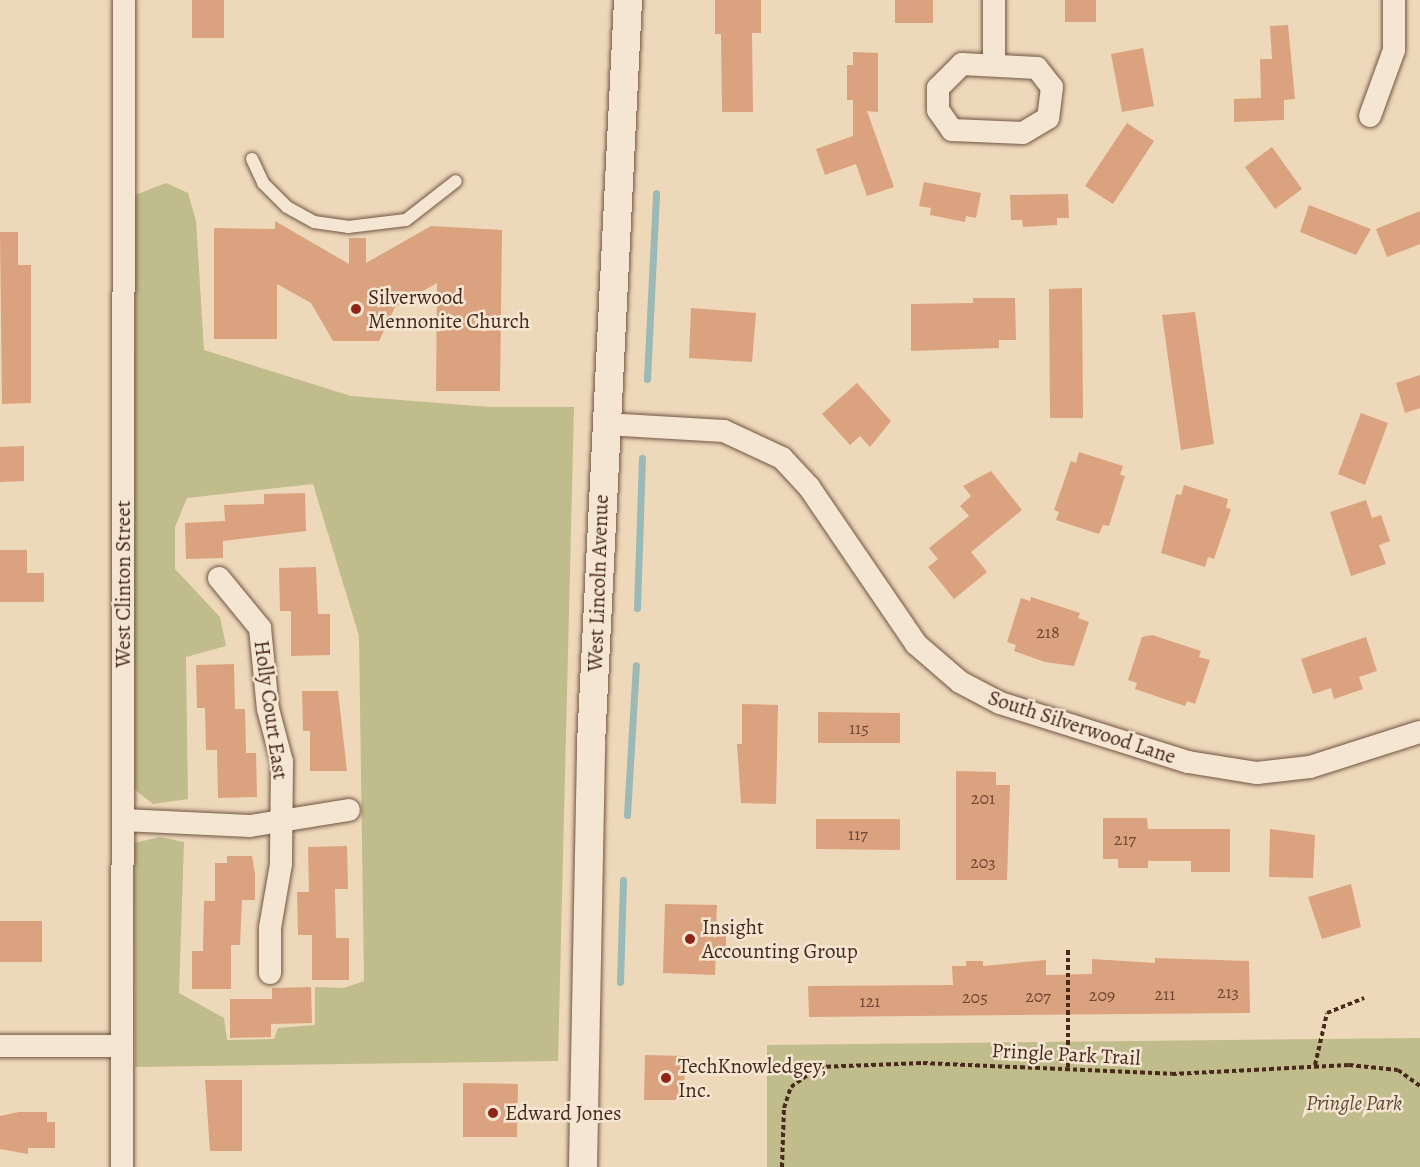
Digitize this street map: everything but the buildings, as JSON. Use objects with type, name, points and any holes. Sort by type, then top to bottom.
[{"type":"street","name":"West Clinton Street","points":[[122,1167],[124,0]]},
{"type":"street","name":"West Lincoln Avenue","points":[[583,1167],[588,840],[605,424],[628,0]]},
{"type":"street","points":[[994,0],[994,64]]},
{"type":"street","points":[[1370,116],[1394,50],[1394,0]]},
{"type":"street","points":[[962,64],[994,64],[1024,64],[1047,77],[1052,87],[1051,113],[1034,131],[963,132],[943,121],[937,98],[943,78],[962,64]]},
{"type":"street","name":"South Silverwood Lane","points":[[605,424],[724,431],[782,458],[809,487],[916,644],[960,682],[1000,703],[1188,762],[1257,772],[1310,767],[1419,737]]},
{"type":"street","name":"Holly Court East","points":[[219,578],[249,612],[265,645],[268,709],[282,762],[282,820],[270,973]]},
{"type":"street","points":[[123,820],[225,826],[349,810]]},
{"type":"street","points":[[0,1046],[122,1046]]},
{"type":"lane","points":[[252,159],[263,183],[287,207],[314,222],[348,227],[406,220],[456,181]]},
{"type":"path","points":[[1068,950],[1068,1069]]},
{"type":"path","points":[[1315,1065],[1327,1013],[1364,998]]},
{"type":"path","name":"Pringle Park Trail","points":[[782,1167],[784,1108],[791,1087],[819,1067],[923,1063],[1172,1074],[1315,1065],[1398,1070],[1420,1086]]},
{"type":"green space","points":[[166,183],[188,193],[196,221],[204,350],[351,396],[489,407],[574,407],[558,1061],[135,1067],[134,843],[160,837],[184,842],[179,993],[224,1018],[227,1040],[274,1039],[278,1028],[315,1025],[315,987],[344,988],[364,981],[359,636],[313,484],[187,498],[175,527],[175,569],[220,617],[226,646],[186,657],[188,799],[153,804],[134,789],[135,195]]},
{"type":"green space","name":"Pringle Park","points":[[1420,1038],[1420,1167],[767,1167],[767,1045]]},
{"type":"waterway","points":[[647,379],[656,193]]},
{"type":"waterway","points":[[637,608],[642,458]]},
{"type":"waterway","points":[[627,815],[636,665]]},
{"type":"waterway","points":[[620,982],[623,880]]},
{"type":"place","name":"Silverwood Mennonite Church","points":[[356,309]]},
{"type":"place","name":"Insight Accounting Group","points":[[690,939]]},
{"type":"place","name":"TechKnowledgey, Inc.","points":[[666,1078]]},
{"type":"place","name":"Edward Jones","points":[[493,1113]]}]
